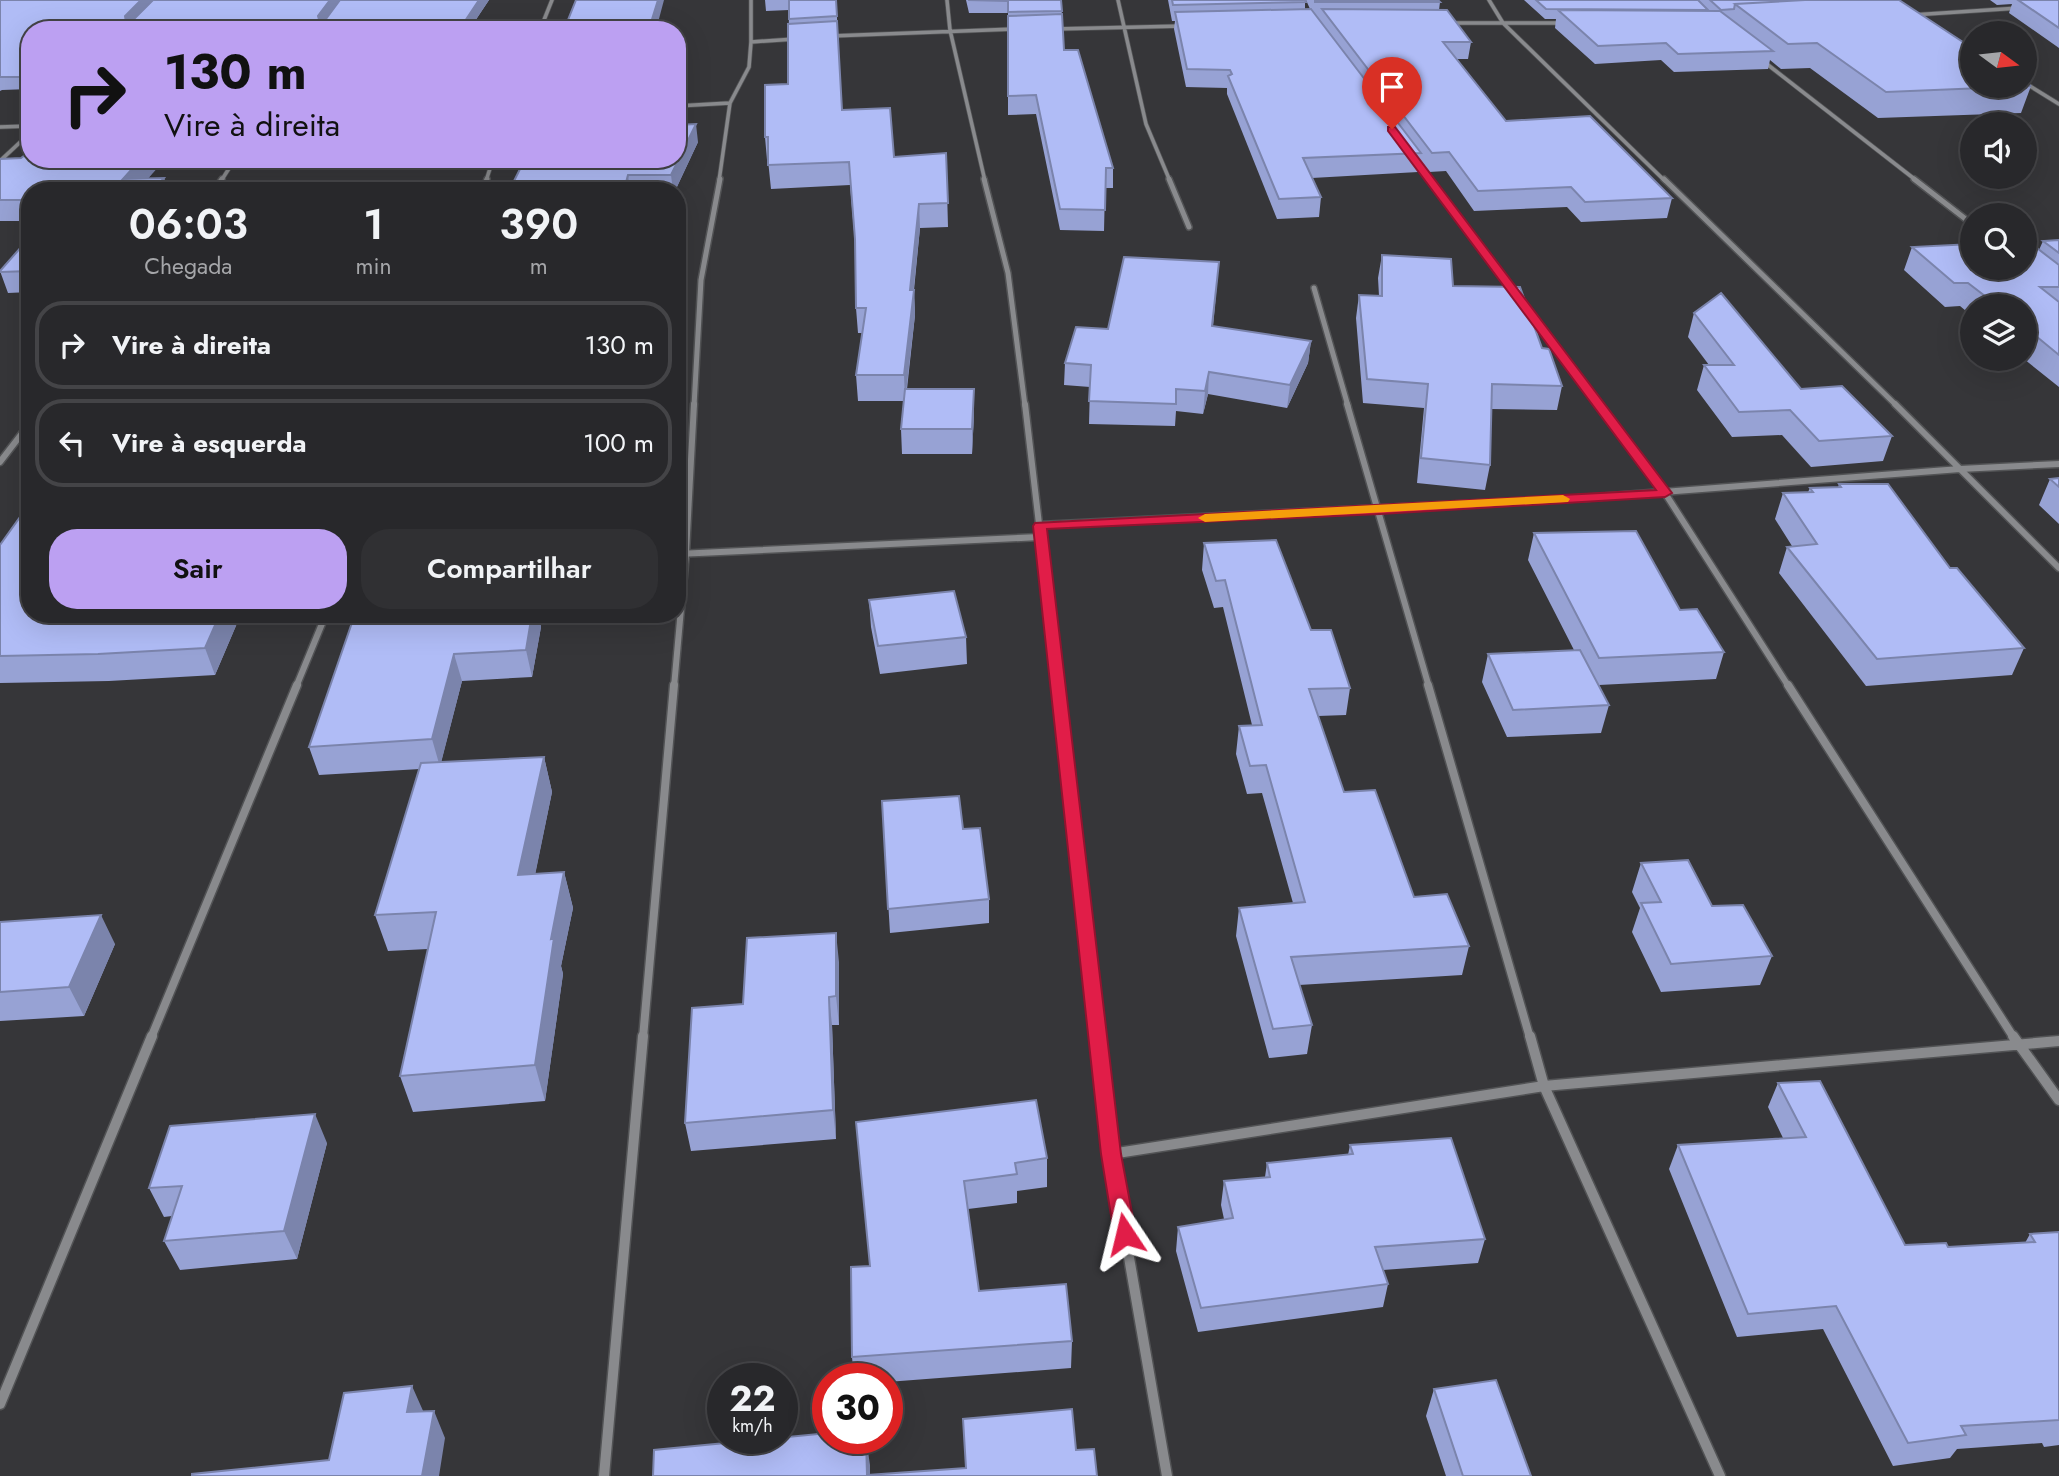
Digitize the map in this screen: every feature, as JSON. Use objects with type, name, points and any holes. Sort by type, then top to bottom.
[{"type":"street","points":[[544,21],[552,0]]},
{"type":"street","points":[[686,496],[701,280],[723,161],[730,103],[749,68],[751,0]]},
{"type":"street","points":[[947,0],[950,30],[1008,273],[1040,526],[1111,1154],[1167,1476]]},
{"type":"street","points":[[1118,0],[1146,124],[1189,228]]},
{"type":"street","points":[[1489,0],[1503,23],[1960,467],[2059,568]]},
{"type":"street","points":[[1905,8],[1927,22]]},
{"type":"street","points":[[1902,16],[2031,8]]},
{"type":"street","points":[[1434,23],[1570,23]]},
{"type":"street","points":[[1045,29],[1192,26]]},
{"type":"street","points":[[824,37],[1018,29]]},
{"type":"street","points":[[751,42],[799,39]]},
{"type":"street","points":[[1761,59],[1960,215]]},
{"type":"street","points":[[2037,90],[2059,104]]},
{"type":"street","points":[[686,105],[730,103]]},
{"type":"street","points":[[0,127],[21,126]]},
{"type":"street","points":[[0,161],[21,142]]},
{"type":"street","points":[[1410,154],[1665,493],[2018,1044],[2059,1100]]},
{"type":"street","points":[[1314,288],[1544,1086],[1720,1476]]},
{"type":"street","points":[[0,462],[21,435]]},
{"type":"street","points":[[1040,526],[1665,493],[1960,467],[2059,464]]},
{"type":"street","points":[[686,553],[1040,537]]},
{"type":"street","points":[[0,1404],[322,623]]},
{"type":"street","points":[[604,1476],[676,623]]},
{"type":"street","points":[[1111,1154],[1544,1086],[2059,1041]]},
{"type":"building","points":[[0,0],[141,0],[125,16],[126,21],[21,21],[21,77],[0,77]]},
{"type":"building","points":[[153,0],[330,0],[318,16],[319,21],[132,21]]},
{"type":"building","points":[[340,0],[479,0],[465,21],[324,21]]},
{"type":"building","points":[[576,0],[658,0],[651,21],[568,21]]},
{"type":"building","points":[[789,0],[836,0],[837,16],[789,19]]},
{"type":"building","points":[[968,0],[1061,0],[1062,11],[1008,12],[1008,1]]},
{"type":"building","points":[[1172,0],[1305,0],[1306,2],[1173,5]]},
{"type":"building","points":[[1438,0],[1440,2],[1315,2]]},
{"type":"building","points":[[1536,0],[1698,0],[1708,10],[1546,9]]},
{"type":"building","points":[[1710,0],[1805,0],[1735,4],[1734,9],[1721,10]]},
{"type":"building","points":[[1805,0],[1899,0],[1960,40],[1960,89],[1886,92],[1817,43],[1788,44],[1735,4]]},
{"type":"building","points":[[2018,0],[2059,0],[2059,28]]},
{"type":"building","points":[[1311,9],[1421,153],[1303,158],[1321,197],[1279,199],[1228,76],[1232,74],[1230,70],[1187,69],[1175,12]]},
{"type":"building","points":[[1322,9],[1447,10],[1471,42],[1443,42],[1506,121],[1590,116],[1672,198],[1585,202],[1571,187],[1478,191],[1449,152],[1432,153]]},
{"type":"building","points":[[1558,10],[1720,11],[1773,51],[1678,54],[1666,43],[1598,46]]},
{"type":"building","points":[[1062,14],[1064,50],[1078,50],[1113,168],[1106,168],[1105,210],[1060,209],[1036,95],[1008,96],[1008,16]]},
{"type":"building","points":[[837,21],[842,110],[890,108],[894,157],[946,153],[948,203],[919,204],[910,290],[914,290],[904,375],[856,375],[866,308],[856,308],[855,239],[849,162],[768,165],[765,85],[788,84],[788,24]]},
{"type":"building","points":[[696,124],[686,144],[686,125]]},
{"type":"building","points":[[21,158],[21,168],[133,168],[123,179],[164,178],[161,182],[21,182],[21,200],[0,200],[0,159]]},
{"type":"building","points":[[520,168],[674,168],[671,175],[628,175],[626,182],[514,182]]},
{"type":"building","points":[[2059,240],[2059,253],[2043,241]]},
{"type":"building","points":[[1960,245],[1960,280],[2037,280],[2037,248],[2059,265],[2059,287],[2040,287],[2059,302],[2059,355],[2037,337],[2037,294],[1982,294],[1968,283],[1954,283],[1912,247]]},
{"type":"building","points":[[21,247],[21,271],[0,271]]},
{"type":"building","points":[[1382,255],[1451,259],[1453,286],[1520,287],[1542,348],[1549,349],[1562,386],[1492,384],[1490,465],[1421,458],[1428,384],[1367,379],[1359,295],[1382,296]]},
{"type":"building","points":[[1124,257],[1219,262],[1212,326],[1311,341],[1290,385],[1209,372],[1205,391],[1176,389],[1176,404],[1089,401],[1091,365],[1065,363],[1076,327],[1108,329]]},
{"type":"building","points":[[1721,293],[1801,389],[1842,386],[1892,436],[1819,441],[1790,410],[1739,412],[1704,365],[1734,365],[1694,313]]},
{"type":"building","points":[[905,389],[974,389],[972,429],[901,429]]},
{"type":"building","points":[[2059,478],[2059,487],[2050,479]]},
{"type":"building","points":[[1839,484],[1888,484],[1950,568],[1957,568],[2024,648],[1877,659],[1787,547],[1817,544],[1783,493],[1813,492],[1810,488],[1841,487]]},
{"type":"building","points":[[21,516],[21,623],[216,623],[205,648],[0,656],[0,545]]},
{"type":"building","points":[[1636,531],[1680,610],[1697,609],[1724,652],[1599,658],[1534,533]]},
{"type":"building","points":[[1276,540],[1311,630],[1331,630],[1350,688],[1309,689],[1344,792],[1375,790],[1414,897],[1447,894],[1469,946],[1291,957],[1312,1025],[1273,1029],[1239,908],[1305,902],[1266,765],[1250,766],[1239,726],[1262,725],[1225,580],[1216,581],[1204,543]]},
{"type":"building","points":[[954,591],[966,637],[878,646],[869,600]]},
{"type":"building","points":[[352,623],[530,623],[526,650],[454,654],[432,739],[309,747]]},
{"type":"building","points":[[1580,650],[1609,705],[1513,710],[1488,654]]},
{"type":"building","points":[[544,757],[518,875],[564,872],[551,939],[554,938],[535,1065],[400,1076],[436,912],[375,915],[421,763]]},
{"type":"building","points":[[959,796],[963,829],[980,828],[989,899],[888,909],[882,801]]},
{"type":"building","points":[[1688,860],[1712,906],[1743,905],[1772,956],[1671,964],[1641,903],[1661,902],[1641,863]]},
{"type":"building","points":[[101,915],[69,987],[0,992],[0,922]]},
{"type":"building","points":[[836,933],[836,996],[829,997],[833,1110],[685,1123],[692,1008],[743,1004],[747,938]]},
{"type":"building","points":[[1820,1081],[1905,1245],[1946,1243],[1948,1247],[2035,1242],[2030,1234],[2059,1232],[2059,1420],[1961,1426],[1966,1435],[1908,1443],[1836,1306],[1748,1314],[1678,1145],[1806,1137],[1778,1083]]},
{"type":"building","points":[[1036,1100],[1047,1158],[1015,1163],[1017,1174],[964,1181],[979,1291],[1066,1284],[1072,1341],[852,1357],[851,1267],[870,1266],[856,1122]]},
{"type":"building","points":[[315,1114],[284,1231],[164,1241],[182,1186],[149,1188],[170,1126]]},
{"type":"building","points":[[1451,1138],[1485,1239],[1375,1247],[1388,1284],[1201,1308],[1178,1227],[1233,1218],[1224,1181],[1270,1177],[1267,1163],[1353,1154],[1350,1145]]},
{"type":"building","points":[[1496,1380],[1531,1476],[1463,1476],[1434,1389]]},
{"type":"building","points":[[412,1386],[407,1412],[434,1411],[422,1476],[192,1476],[329,1460],[344,1393]]},
{"type":"building","points":[[1072,1409],[1076,1450],[1094,1449],[1097,1476],[653,1476],[654,1450],[707,1445],[707,1454],[798,1454],[798,1436],[812,1435],[812,1454],[866,1454],[867,1475],[966,1468],[963,1419]]},
{"type":"slow traffic","points":[[1205,518],[1563,499]]},
{"type":"route","points":[[1125,1234],[1111,1154],[1040,526],[1665,493],[1392,129]]}]
